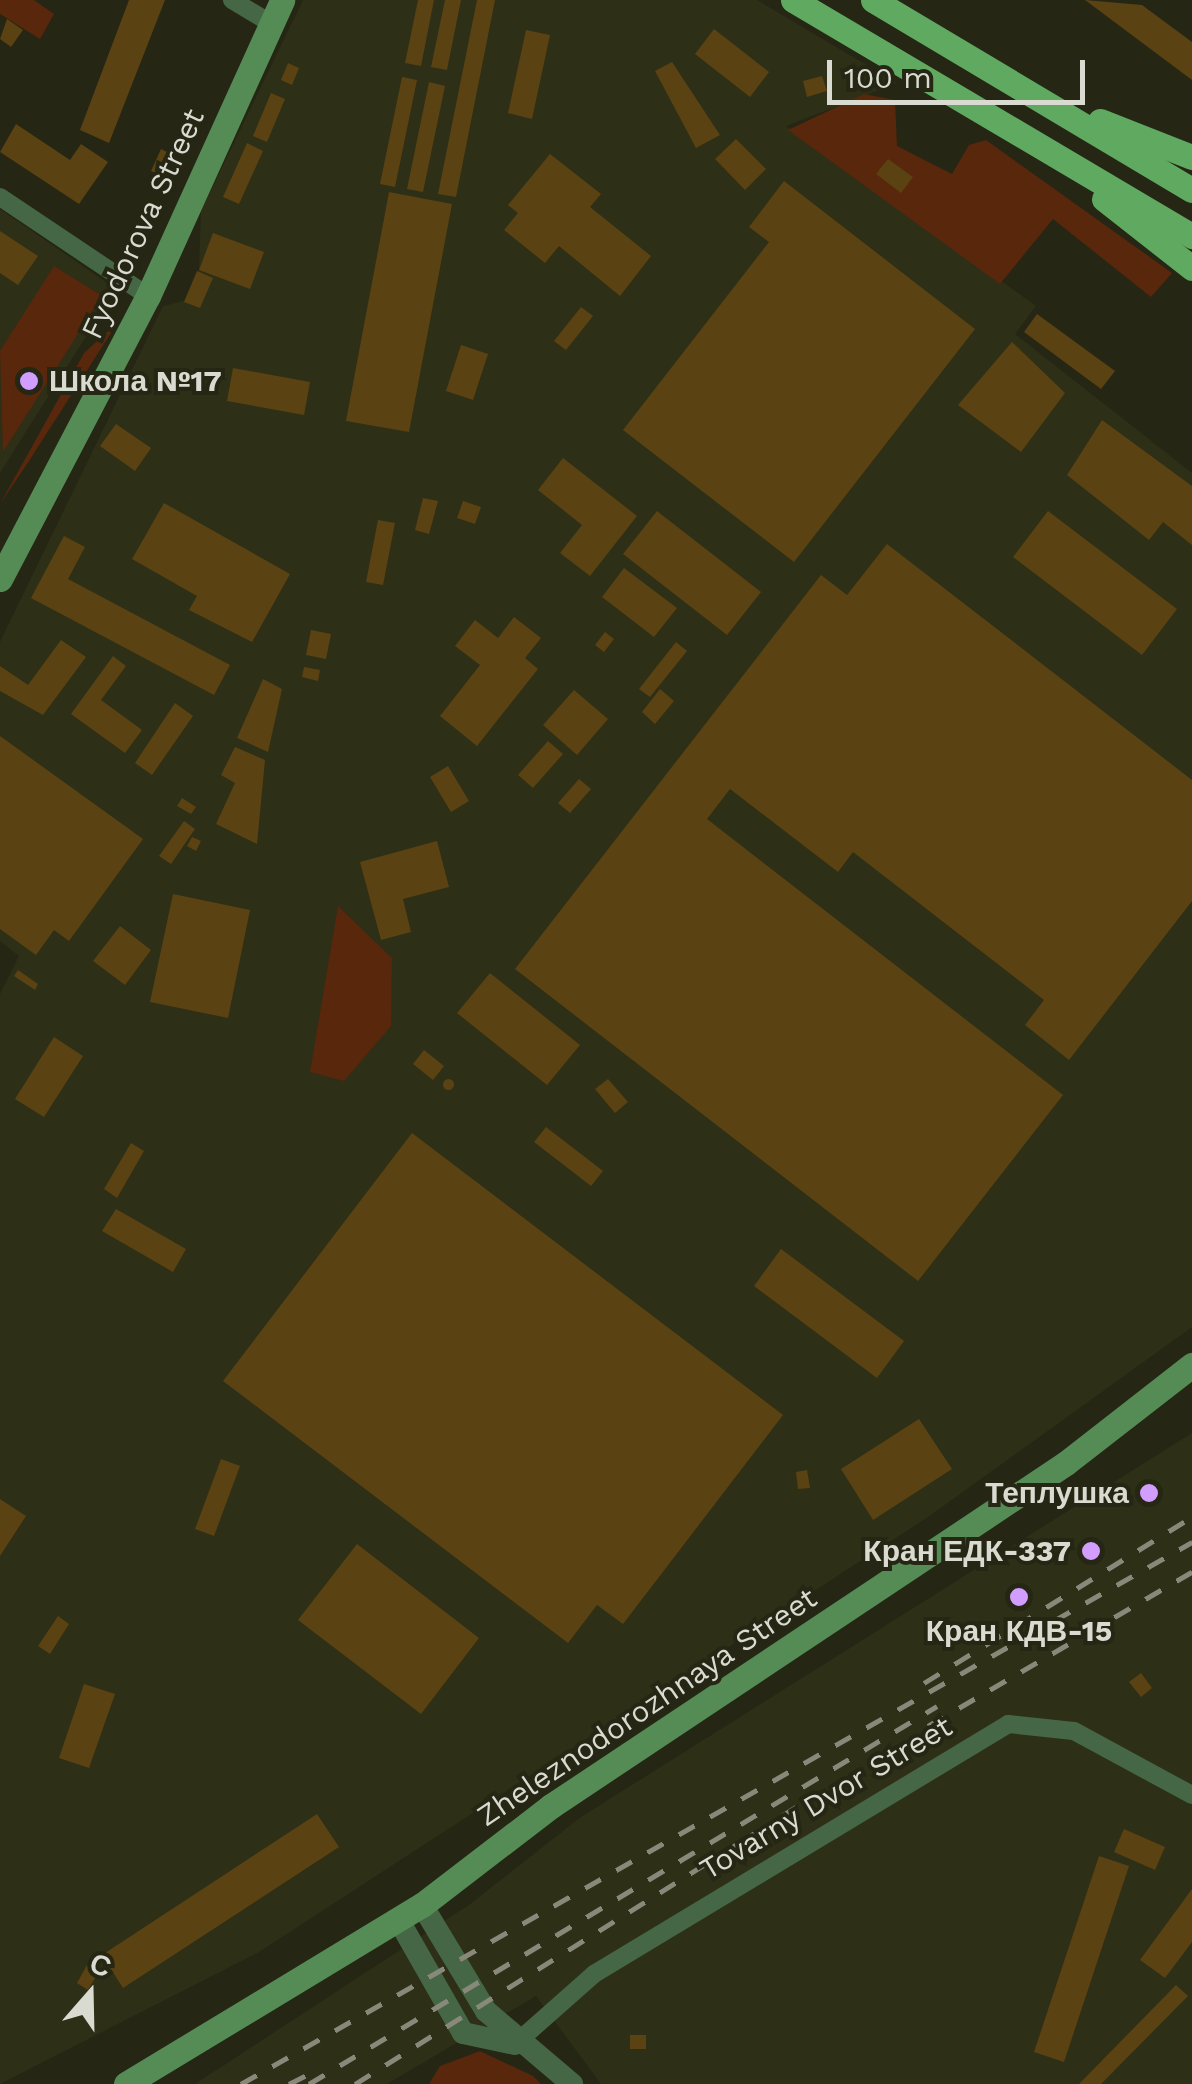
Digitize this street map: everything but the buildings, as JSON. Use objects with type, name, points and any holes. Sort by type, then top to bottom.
[{"type":"main road","points":[[793,0],[1192,236]]},
{"type":"main road","points":[[873,0],[1192,190]]},
{"type":"main road","name":"Fyodorova Street","points":[[0,579],[148,296],[277,12]]},
{"type":"main road","points":[[1035,95],[1192,157]]},
{"type":"main road","points":[[1026,136],[1192,268]]},
{"type":"main road","name":"Zheleznodorozhnaya Street","points":[[126,2084],[422,1904],[551,1806],[1066,1463],[1192,1365]]},
{"type":"street","points":[[232,0],[277,12]]},
{"type":"street","points":[[0,197],[148,296]]},
{"type":"street","name":"Tovarny Dvor Street","points":[[515,2044],[594,1974],[1008,1724],[1074,1730],[1192,1795]]},
{"type":"street","points":[[422,1904],[515,2044],[572,2084]]},
{"type":"street","points":[[398,1919],[463,2033],[515,2044]]},
{"type":"shaded area","points":[[0,0],[34,0],[54,14],[40,39],[0,14]]},
{"type":"shaded area","points":[[303,0],[757,0],[897,83],[786,126],[1036,306],[1015,334],[1192,473],[1192,1327],[928,1517],[259,1952],[0,2084],[0,994],[19,956],[0,941],[0,642],[163,306],[184,301],[199,269],[201,211]]},
{"type":"shaded area","points":[[864,94],[895,100],[897,146],[952,174],[969,145],[986,140],[1172,273],[1151,297],[1053,219],[1000,284],[788,130]]},
{"type":"shaded area","name":"Школа №17","points":[[0,209],[116,289],[0,473]]},
{"type":"shaded area","points":[[54,266],[102,296],[3,452],[0,351]]},
{"type":"shaded area","points":[[118,322],[29,461],[0,504],[84,353]]},
{"type":"shaded area","points":[[338,906],[392,958],[391,1026],[344,1081],[310,1072]]},
{"type":"shaded area","points":[[1192,1433],[1192,2084],[601,2084],[536,1996],[387,2084],[195,2084],[469,1905],[581,1817]]},
{"type":"shaded area","points":[[480,2051],[533,2076],[541,2084],[429,2084],[440,2066]]},
{"type":"railway","points":[[924,1683],[1192,1517]]},
{"type":"railway","points":[[241,2084],[1192,1542]]},
{"type":"railway","points":[[928,1726],[1192,1572]]},
{"type":"railway","points":[[309,2084],[937,1706]]},
{"type":"railway","points":[[355,2084],[796,1807]]},
{"type":"railway","points":[[289,2084],[320,2068]]},
{"type":"place","name":"Школа №17","points":[[29,381]]},
{"type":"place","name":"Теплушка","points":[[1149,1493]]},
{"type":"place","name":"Кран ЕДК-337","points":[[1091,1551]]},
{"type":"place","name":"Кран КДВ-15","points":[[1019,1597]]}]
